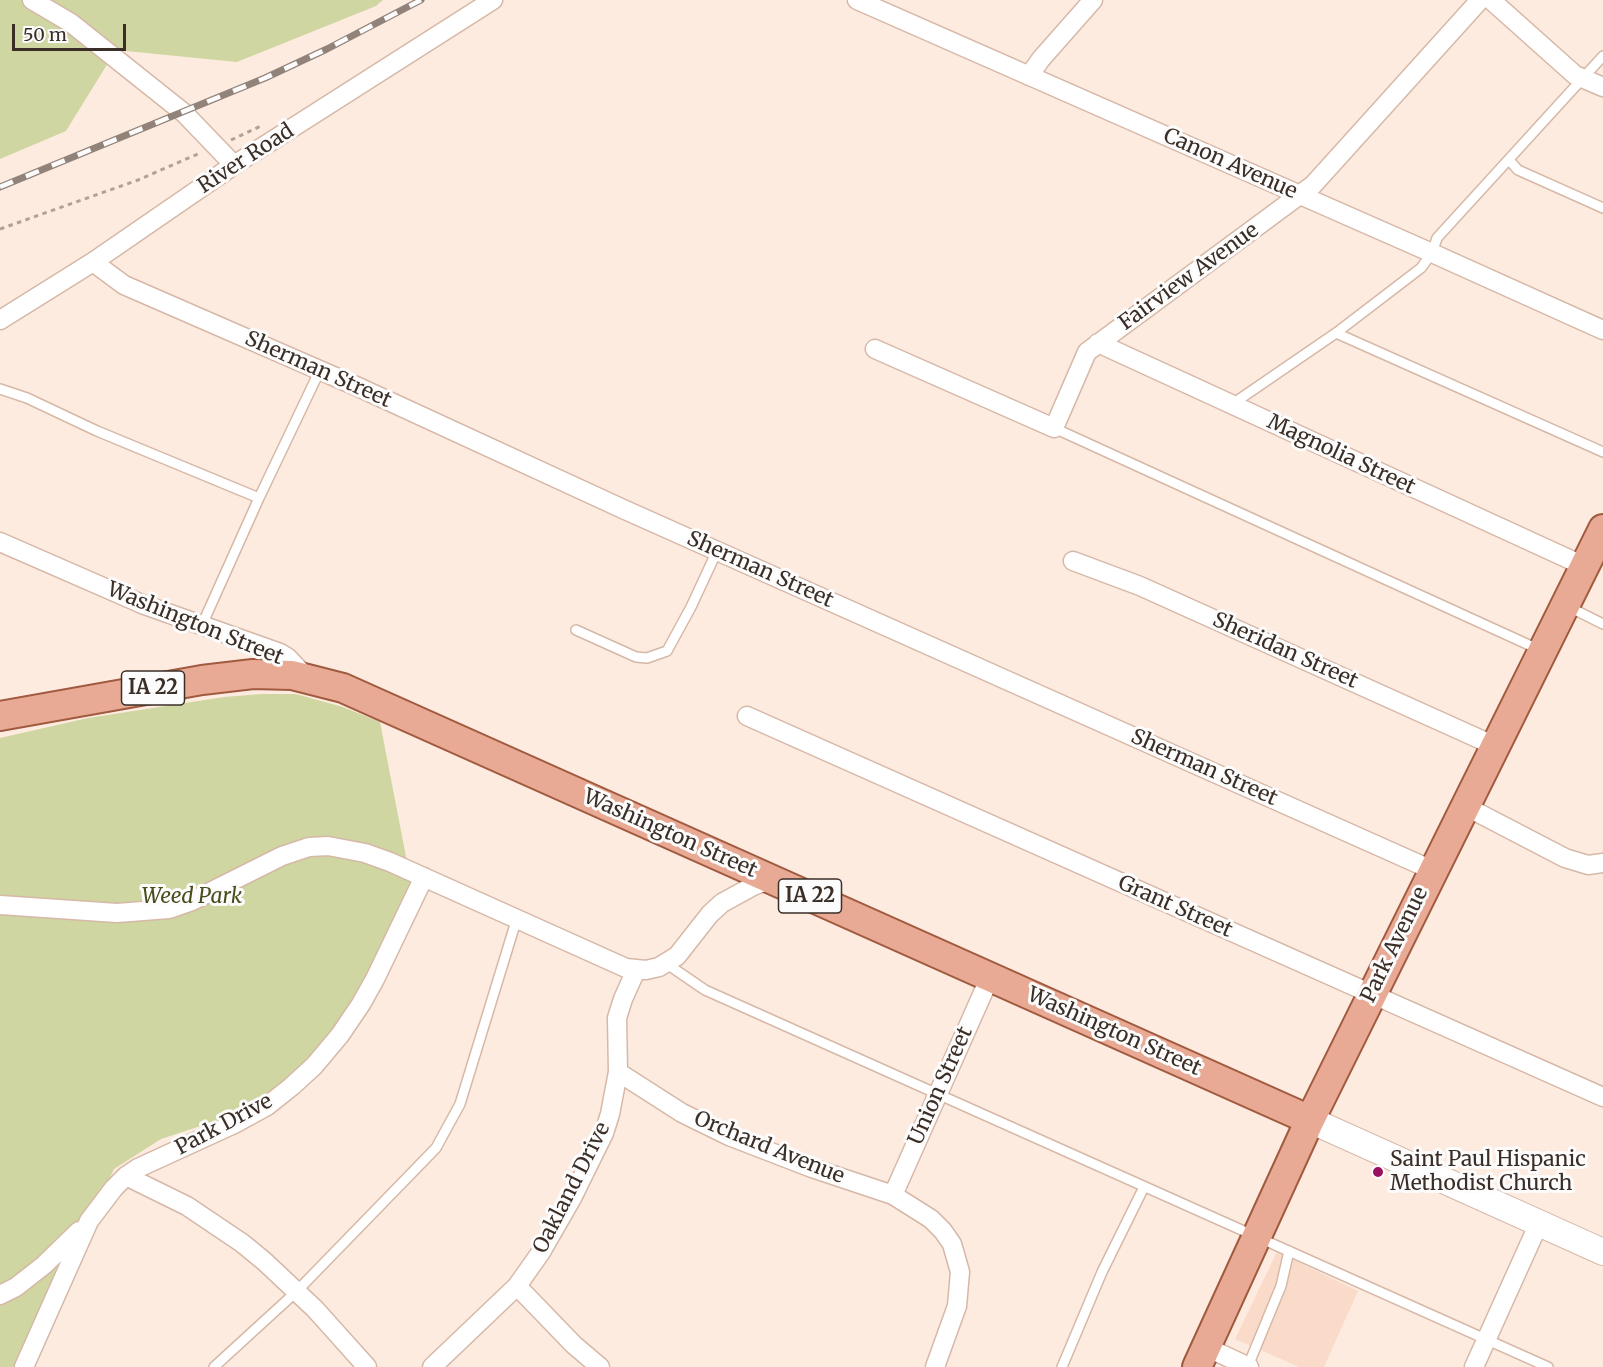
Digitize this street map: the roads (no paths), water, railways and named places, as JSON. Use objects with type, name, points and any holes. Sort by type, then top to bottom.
[{"type":"main road","name":"Park Avenue","points":[[1202,1357],[1310,1120],[1603,529]]},
{"type":"main road","name":"IA 22","points":[[0,716],[222,677],[253,674],[292,675],[308,678]]},
{"type":"main road","name":"Washington Street","points":[[308,678],[344,688],[1603,1252]]},
{"type":"street","points":[[32,0],[71,23],[184,113],[234,165]]},
{"type":"street","name":"River Road","points":[[0,320],[93,262],[234,165],[493,0]]},
{"type":"street","name":"Canon Avenue","points":[[857,0],[1603,330]]},
{"type":"street","points":[[1029,76],[1093,0]]},
{"type":"street","name":"Fairview Avenue","points":[[1054,428],[1087,352],[1314,185],[1480,0]]},
{"type":"street","points":[[1491,0],[1575,75],[1603,87]]},
{"type":"street","name":"Sherman Street","points":[[93,262],[124,285],[320,370],[717,551],[1432,870]]},
{"type":"street","name":"Magnolia Street","points":[[1098,343],[1584,566]]},
{"type":"street","points":[[875,349],[1054,428]]},
{"type":"street","name":"Washington Street","points":[[0,542],[142,604],[280,652],[308,678]]},
{"type":"street","name":"Sheridan Street","points":[[1073,561],[1140,586],[1495,746]]},
{"type":"street","name":"Grant Street","points":[[747,716],[1603,1096]]},
{"type":"street","points":[[1465,806],[1565,858],[1587,865],[1603,863]]},
{"type":"street","points":[[0,905],[117,913],[169,909],[192,901],[282,856],[309,847],[328,846],[365,854],[424,877],[626,968],[636,970],[652,969],[667,964],[677,956],[710,914],[722,903],[753,886],[772,879]]},
{"type":"street","name":"Park Drive","points":[[24,1367],[89,1221],[114,1188],[138,1168],[234,1124],[267,1106],[314,1066],[340,1035],[361,1004],[424,877]]},
{"type":"street","name":"Oakland Drive","points":[[432,1367],[517,1286],[541,1252],[572,1198],[604,1132],[610,1114],[618,1072],[617,1018],[636,970]]},
{"type":"street","name":"Union Street","points":[[893,1196],[990,977]]},
{"type":"street","name":"Orchard Avenue","points":[[618,1072],[682,1113],[729,1136],[893,1196],[912,1206],[937,1225],[952,1244],[958,1258],[960,1281],[957,1306],[935,1367]]},
{"type":"street","points":[[126,1176],[187,1206],[242,1243],[296,1292],[367,1367]]},
{"type":"street","points":[[0,1295],[16,1287],[44,1265],[89,1221]]},
{"type":"street","points":[[1474,1367],[1539,1223]]},
{"type":"street","points":[[517,1286],[574,1346],[600,1367]]},
{"type":"street","points":[[1202,1357],[1249,1367]]},
{"type":"lane","points":[[1231,405],[1336,333],[1421,268],[1432,253],[1437,238],[1603,56]]},
{"type":"lane","points":[[1509,160],[1518,170],[1603,208]]},
{"type":"lane","points":[[1336,333],[1603,452]]},
{"type":"lane","points":[[202,625],[320,370]]},
{"type":"lane","points":[[0,389],[27,398],[97,431],[259,498]]},
{"type":"lane","points":[[1054,428],[1542,651]]},
{"type":"lane","points":[[576,630],[636,657],[647,658],[667,651],[717,551]]},
{"type":"lane","points":[[1565,605],[1603,624]]},
{"type":"lane","points":[[214,1367],[296,1292],[436,1148],[460,1104],[517,918]]},
{"type":"lane","points":[[667,964],[705,990],[1548,1367]]},
{"type":"lane","points":[[1062,1367],[1102,1272],[1144,1187]]},
{"type":"lane","points":[[1249,1367],[1281,1286],[1289,1251]]},
{"type":"railway","points":[[0,187],[265,78],[421,0]]},
{"type":"place","name":"Saint Paul Hispanic Methodist Church","points":[[1378,1172]]},
{"type":"park label","name":"Weed Park","points":[[192,897]]}]
